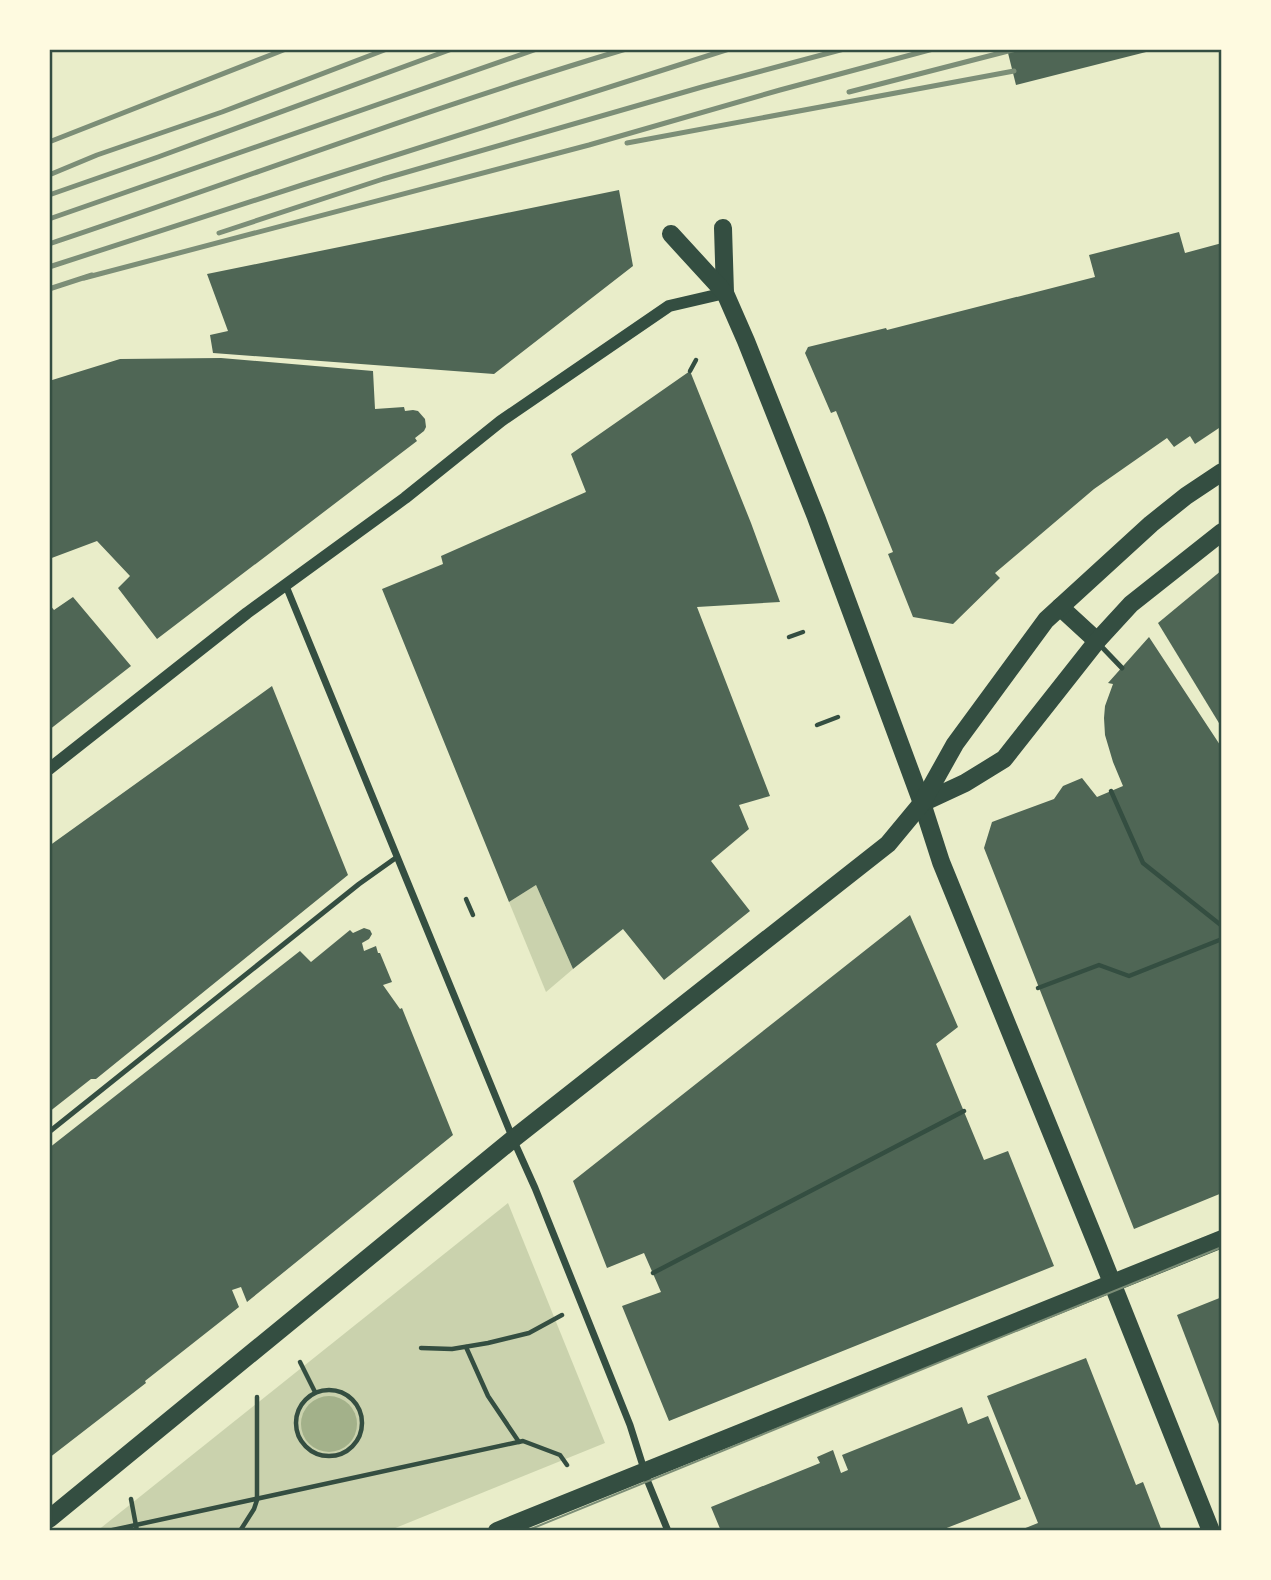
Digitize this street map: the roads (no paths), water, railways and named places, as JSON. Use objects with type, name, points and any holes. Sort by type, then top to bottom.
[{"type":"main road","points":[[723,229],[725,293],[816,517],[899,747],[922,803],[941,862],[1211,1531]]},
{"type":"main road","points":[[671,234],[725,293]]},
{"type":"main road","points":[[49,1519],[513,1139],[888,844],[922,803],[956,744],[1046,620],[1150,524],[1222,472]]},
{"type":"main road","points":[[922,803],[965,783],[1004,759],[1097,642],[1131,604],[1222,532]]},
{"type":"main road","points":[[1060,607],[1097,642]]},
{"type":"main road","points":[[497,1531],[1222,1239]]},
{"type":"street","points":[[49,769],[247,613],[405,498],[501,421],[669,306],[725,293]]},
{"type":"street","points":[[286,586],[535,1188],[630,1425],[668,1531]]},
{"type":"lane","points":[[1097,642],[1122,668]]},
{"type":"lane","points":[[49,1132],[359,884],[397,857]]},
{"type":"tram line","points":[[526,1531],[1222,1247]]},
{"type":"railway","points":[[49,142],[286,49]]},
{"type":"railway","points":[[49,175],[387,49]]},
{"type":"railway","points":[[49,195],[452,49]]},
{"type":"railway","points":[[49,219],[537,49]]},
{"type":"railway","points":[[49,244],[408,119],[626,49]]},
{"type":"railway","points":[[49,267],[729,49]]},
{"type":"railway","points":[[219,233],[383,179],[844,49]]},
{"type":"railway","points":[[84,278],[589,145],[933,49]]},
{"type":"railway","points":[[849,92],[1016,49]]},
{"type":"railway","points":[[627,143],[1014,71]]},
{"type":"railway","points":[[49,289],[92,275]]}]
